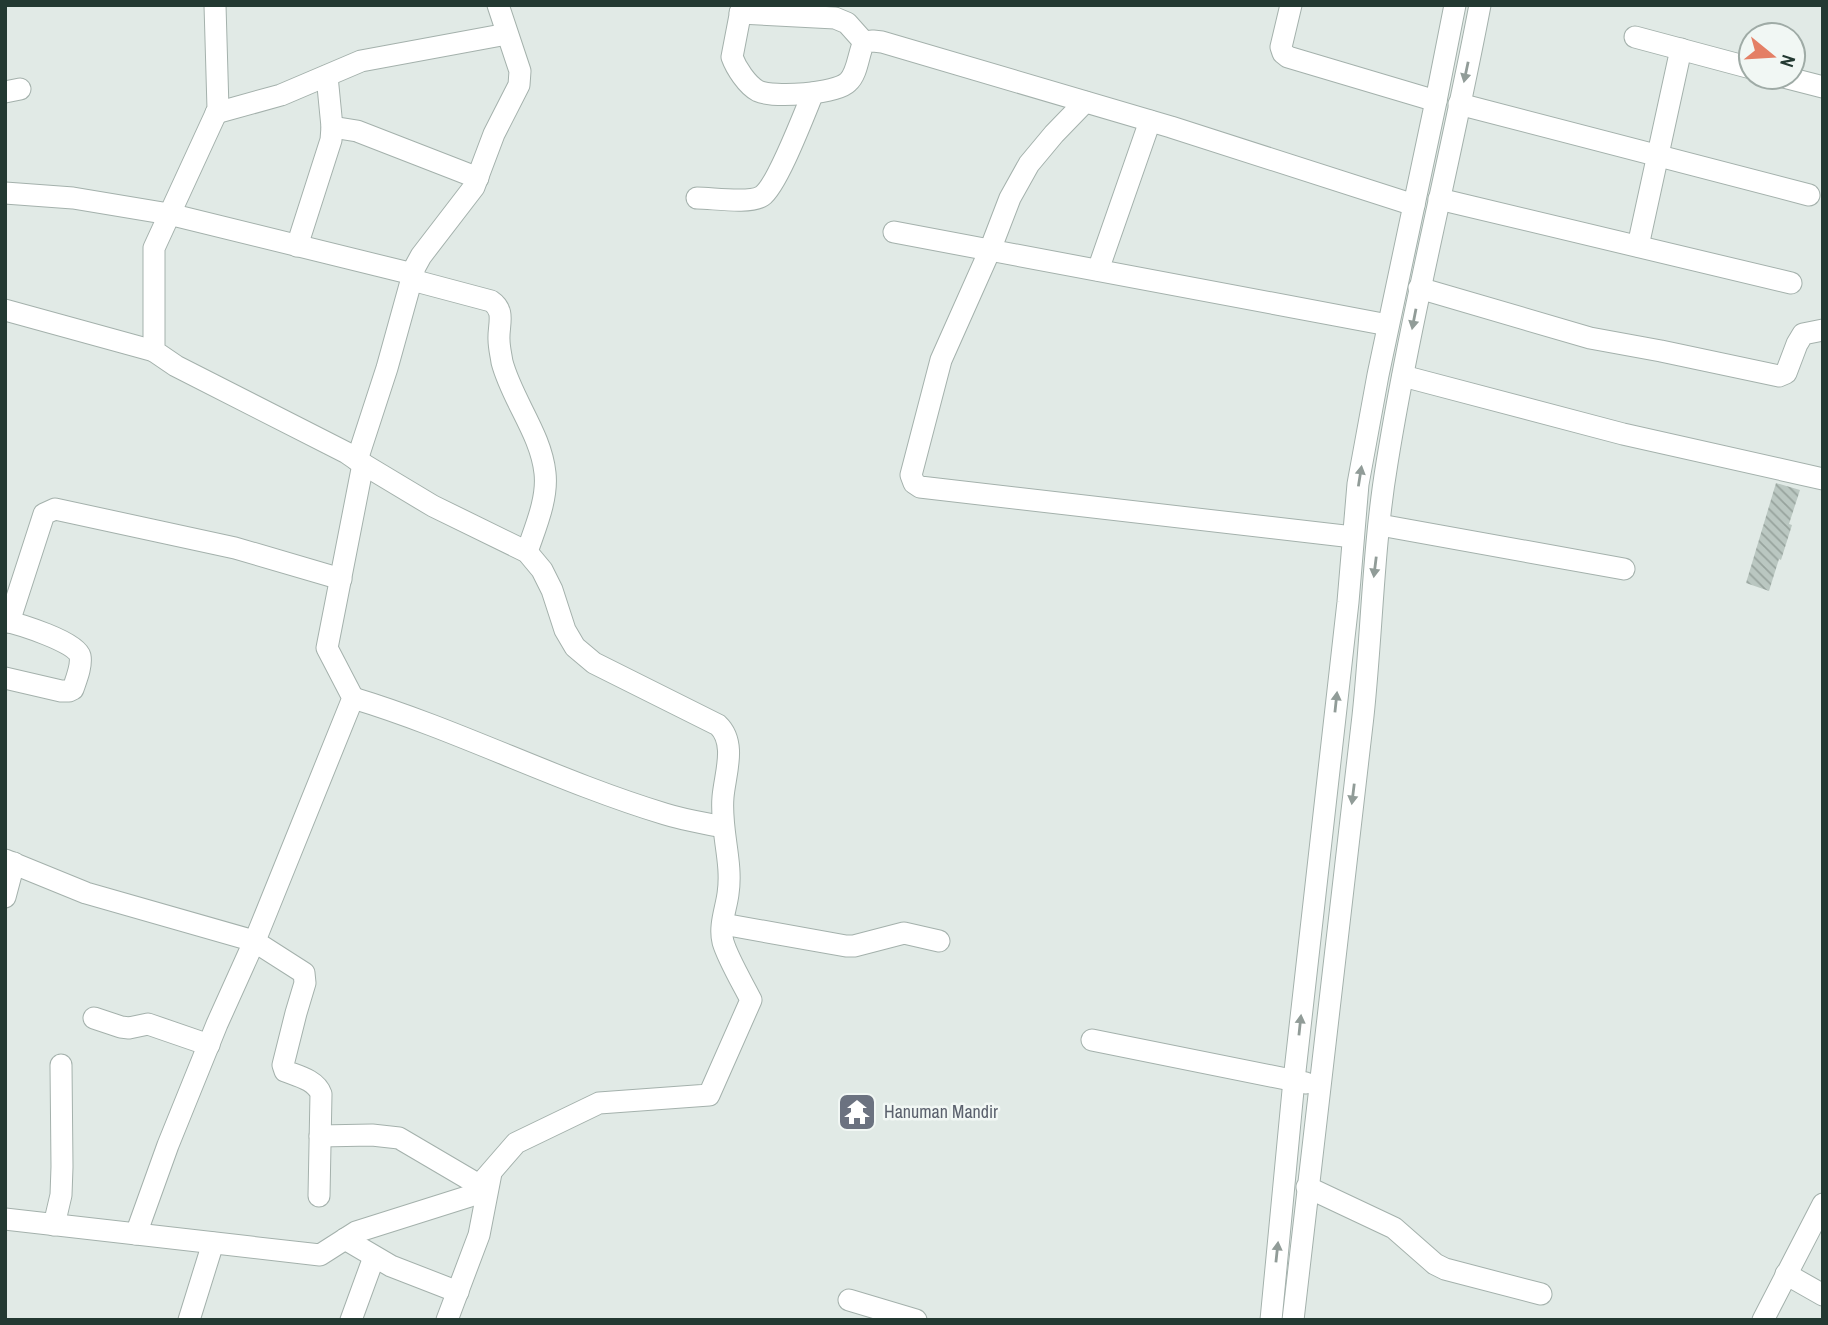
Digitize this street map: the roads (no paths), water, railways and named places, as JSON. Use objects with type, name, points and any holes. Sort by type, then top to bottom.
[{"type":"street","points":[[154,351],[154,248],[218,109],[215,5]]},
{"type":"street","points":[[498,5],[520,71],[519,85],[494,134],[470,193],[421,256],[412,277],[360,462],[327,648],[353,698],[401,712],[667,815],[723,827]]},
{"type":"street","points":[[1291,5],[1282,47],[1283,53],[1288,57],[1436,101]]},
{"type":"street","points":[[1271,1320],[1294,1080],[1348,602],[1358,484],[1388,325],[1455,5]]},
{"type":"street","points":[[1293,1320],[1363,712],[1373,581],[1386,465],[1419,288],[1480,5]]},
{"type":"street","points":[[864,42],[851,80],[844,85],[813,93],[792,95],[756,90],[735,65],[732,57],[741,9],[835,18],[847,23],[864,42],[882,42],[1150,121],[1414,205]]},
{"type":"street","points":[[216,113],[265,100],[372,58],[507,34]]},
{"type":"street","points":[[1635,37],[1737,64]]},
{"type":"street","points":[[1638,246],[1681,49]]},
{"type":"street","points":[[297,246],[328,152],[332,127],[327,76]]},
{"type":"street","points":[[697,198],[751,200],[762,196],[776,178],[813,93]]},
{"type":"street","points":[[1085,102],[1030,164],[1010,198],[941,360],[911,474],[914,483],[920,487],[1353,537]]},
{"type":"street","points":[[1459,104],[1809,195]]},
{"type":"street","points":[[1098,270],[1150,121]]},
{"type":"street","points":[[332,127],[357,131],[478,178]]},
{"type":"street","points":[[5,193],[73,198],[169,214],[412,277],[491,301],[498,306],[501,314],[499,341],[502,362],[537,444],[545,473],[542,503],[527,552]]},
{"type":"street","points":[[1439,199],[1791,282]]},
{"type":"street","points":[[894,232],[1388,325]]},
{"type":"street","points":[[1419,288],[1590,338],[1779,376],[1786,373],[1803,334],[1823,330]]},
{"type":"street","points":[[5,310],[154,351],[176,366],[347,453],[433,506],[527,552],[542,570],[552,590],[565,631],[575,647],[594,663],[718,725],[723,730],[729,746],[722,805],[729,880],[723,941],[751,1000],[709,1095],[599,1103],[516,1143],[470,1196],[356,1232],[320,1255],[5,1219]]},
{"type":"street","points":[[1403,376],[1623,434],[1823,479]]},
{"type":"street","points":[[5,678],[61,691],[73,689],[79,652],[25,625],[7,621],[44,514],[49,510],[55,509],[235,548],[341,579]]},
{"type":"street","points":[[1380,525],[1624,569]]},
{"type":"street","points":[[136,1234],[168,1145],[353,698]]},
{"type":"street","points":[[5,897],[9,861],[86,893],[254,941],[300,969],[306,976],[305,983],[283,1065],[285,1071],[314,1083],[321,1094],[319,1196]]},
{"type":"street","points":[[723,924],[846,946],[904,933],[939,941]]},
{"type":"street","points":[[1310,939],[1336,942]]},
{"type":"street","points":[[94,1018],[130,1028],[148,1024],[209,1045]]},
{"type":"street","points":[[1092,1040],[1319,1084]]},
{"type":"street","points":[[54,1225],[61,1195],[61,1065]]},
{"type":"street","points":[[320,1136],[389,1135],[485,1178]]},
{"type":"street","points":[[447,1320],[479,1235],[485,1178]]},
{"type":"street","points":[[1307,1187],[1394,1228],[1435,1264],[1445,1269],[1541,1294]]},
{"type":"street","points":[[1763,1320],[1823,1204]]},
{"type":"street","points":[[345,1240],[415,1277],[458,1292]]},
{"type":"street","points":[[189,1320],[213,1243]]},
{"type":"street","points":[[351,1320],[374,1257]]},
{"type":"street","points":[[1786,1274],[1823,1294]]},
{"type":"street","points":[[849,1300],[916,1320]]},
{"type":"place","name":"Hanuman Mandir","points":[[857,1112]]}]
